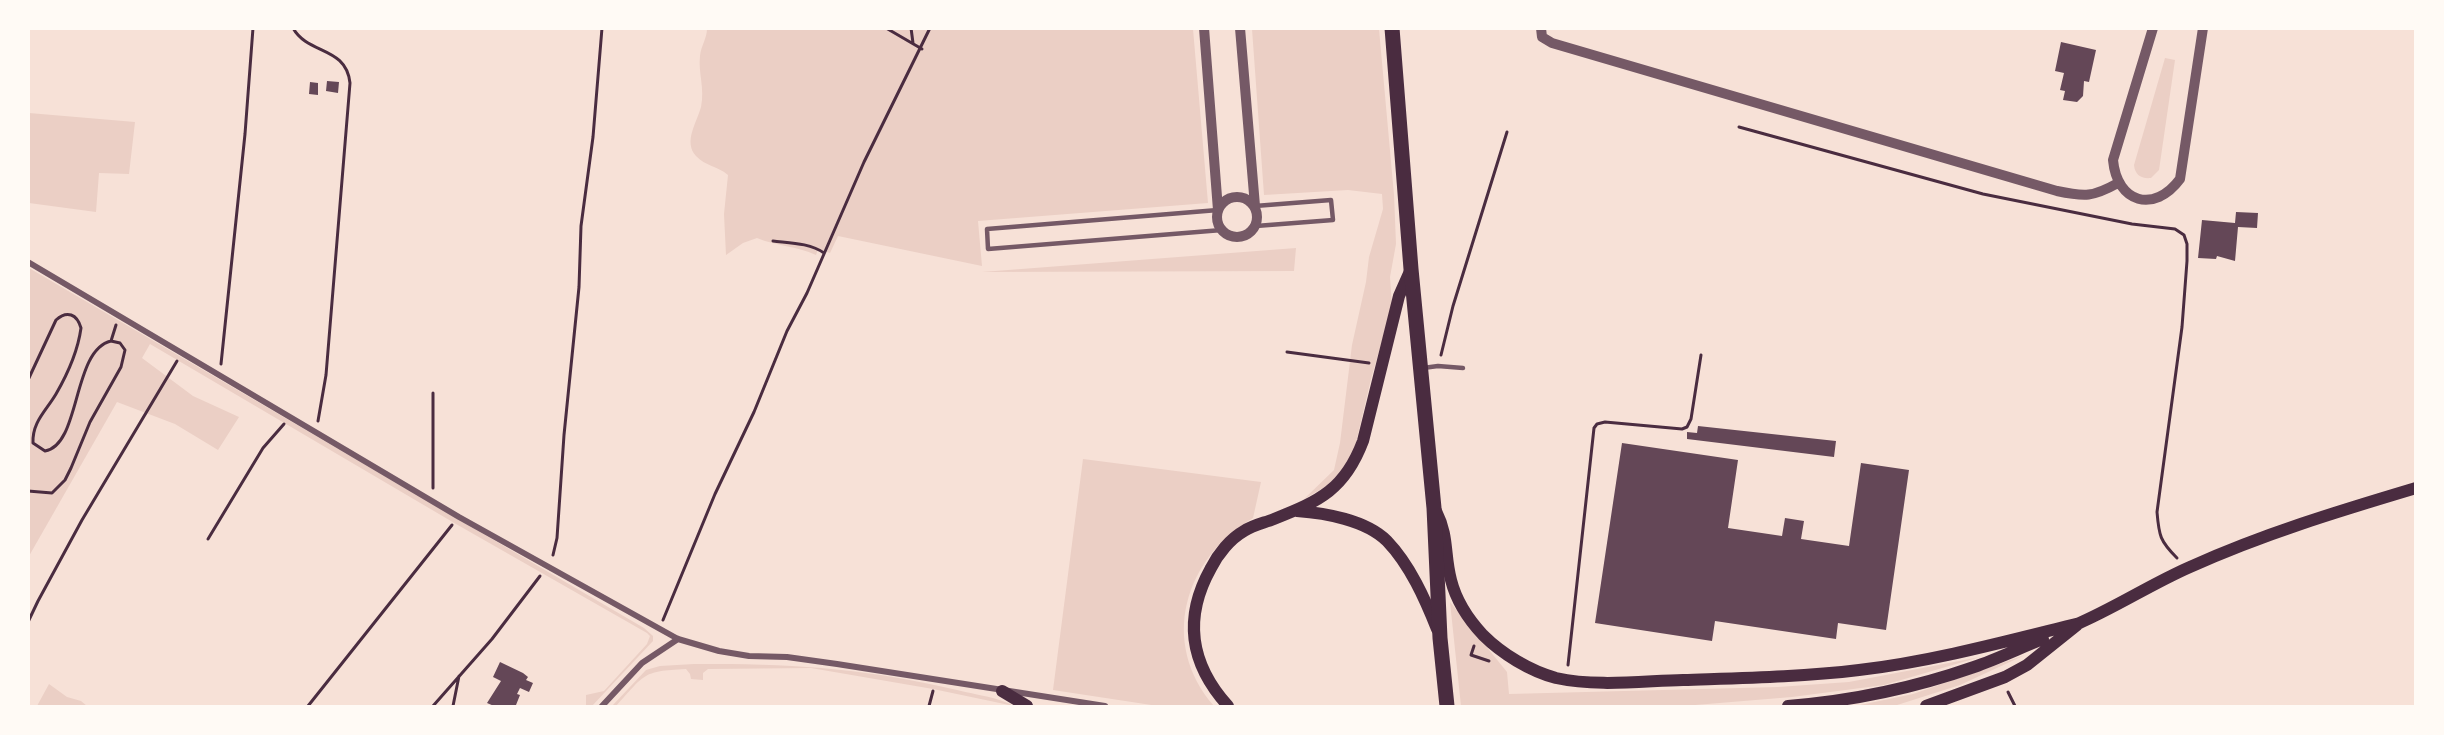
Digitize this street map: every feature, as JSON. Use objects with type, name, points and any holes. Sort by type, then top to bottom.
[{"type":"main road","points":[[1392,28],[1411,269],[1434,508],[1440,638],[1447,706]]},
{"type":"main road","points":[[1228,706],[1209,684],[1199,663],[1192,620],[1197,598],[1219,553],[1244,531],[1316,501],[1343,480],[1355,463],[1363,441],[1399,296],[1411,269]]},
{"type":"main road","points":[[1788,706],[1872,696],[1974,667],[2080,623],[2187,568],[2248,541],[2415,488]]},
{"type":"main road","points":[[1434,508],[1445,528],[1451,580],[1460,603],[1473,624],[1496,646],[1524,665],[1567,679],[1611,682],[1740,678],[1859,670],[1992,646],[2080,623]]},
{"type":"main road","points":[[1296,510],[1333,515],[1360,524],[1386,540],[1402,560],[1427,604],[1440,638]]},
{"type":"main road","points":[[1926,706],[2005,677],[2054,646],[2080,623]]},
{"type":"main road","points":[[1002,690],[1026,706]]},
{"type":"street","points":[[1204,28],[1217,221],[1222,230],[1231,236],[1240,237],[1250,233],[1256,226],[1258,216],[1255,206],[1240,28]]},
{"type":"street","points":[[1541,28],[1542,37],[1552,43],[2057,191],[2082,196],[2103,192],[2118,183]]},
{"type":"street","points":[[2153,28],[2113,160],[2115,177],[2124,191],[2138,199],[2155,200],[2170,193],[2180,179],[2203,28]]},
{"type":"street","points":[[1218,210],[1223,202],[1231,197],[1240,196],[1248,199],[1255,206]]},
{"type":"street","points":[[28,262],[459,517],[678,639],[729,652],[807,660],[1105,706]]},
{"type":"street","points":[[602,706],[642,663],[678,639]]},
{"type":"lane","points":[[1255,206],[1331,200],[1333,220],[1256,226]]},
{"type":"lane","points":[[1218,210],[987,229],[988,249],[1222,230]]},
{"type":"lane","points":[[1421,368],[1438,366],[1463,368]]},
{"type":"path","points":[[220,375],[245,134],[253,28]]},
{"type":"path","points":[[293,28],[308,43],[338,58],[349,72],[350,83],[326,375],[317,432]]},
{"type":"path","points":[[433,706],[492,639],[548,566],[557,538],[579,287],[581,226],[593,137],[602,28]]},
{"type":"path","points":[[886,28],[922,49]]},
{"type":"path","points":[[911,28],[913,43]]},
{"type":"path","points":[[659,629],[715,494],[754,412],[787,331],[807,293],[864,162],[922,49],[930,28]]},
{"type":"path","points":[[1739,127],[1983,194],[2132,224],[2175,230],[2184,235],[2187,244],[2187,261],[2182,327],[2157,512],[2158,536],[2187,568]]},
{"type":"path","points":[[1438,366],[1453,306],[1507,132]]},
{"type":"path","points":[[773,241],[804,245],[824,253]]},
{"type":"path","points":[[28,380],[56,320],[63,314],[68,313],[75,316],[81,328],[75,350],[57,393],[33,427],[33,443],[45,451],[51,450],[65,431],[86,368],[99,349],[111,341],[120,343],[125,350],[121,368],[94,415],[65,480],[52,493],[28,491]]},
{"type":"path","points":[[28,622],[82,520],[182,352]]},
{"type":"path","points":[[1287,352],[1382,365]]},
{"type":"path","points":[[1567,679],[1594,428],[1597,424],[1605,422],[1682,429],[1687,427],[1691,419],[1701,355]]},
{"type":"path","points":[[433,393],[434,502]]},
{"type":"path","points":[[208,539],[263,448],[291,417]]},
{"type":"path","points":[[309,706],[459,517]]},
{"type":"path","points":[[453,706],[460,675]]},
{"type":"path","points":[[929,706],[934,679]]},
{"type":"shaded area","points":[[707,29],[1193,29],[1208,203],[978,221],[982,266],[838,236],[830,253],[818,249],[816,255],[757,238],[743,243],[726,255],[724,214],[728,175],[696,156],[691,145],[692,132],[702,100],[700,56]]},
{"type":"shaded area","points":[[1252,29],[1379,29],[1394,195],[1396,244],[1390,277],[1392,306],[1371,379],[1354,451],[1344,468],[1330,484],[1304,499],[1334,470],[1340,443],[1352,345],[1369,257],[1383,209],[1382,194],[1348,190],[1264,195]]},
{"type":"shaded area","points":[[2165,58],[2175,60],[2159,170],[2151,178],[2144,178],[2137,174],[2134,165]]},
{"type":"shaded area","points":[[29,113],[135,122],[129,174],[99,173],[96,212],[29,203]]},
{"type":"shaded area","points":[[1296,248],[1294,271],[982,272]]},
{"type":"shaded area","points":[[29,268],[644,628],[653,636],[653,641],[592,706],[586,706],[586,695],[604,691],[647,644],[650,636],[647,633],[150,344],[142,358],[193,396],[239,417],[218,450],[175,424],[117,402],[29,556]]},
{"type":"shaded area","points":[[1083,459],[1261,482],[1253,518],[1229,535],[1210,555],[1196,578],[1187,603],[1184,629],[1187,656],[1197,681],[1214,706],[1158,706],[1053,690]]},
{"type":"shaded area","points":[[1450,602],[1507,672],[1509,694],[1778,687],[1849,682],[1980,657],[1884,685],[1792,697],[1683,706],[1461,706]]},
{"type":"shaded area","points":[[2025,655],[1960,685],[1894,706],[1855,706],[1913,694]]},
{"type":"shaded area","points":[[694,664],[794,666],[858,672],[994,698],[1014,706],[933,689],[811,668],[708,669],[703,673],[703,680],[691,679],[686,669],[660,671],[639,681],[616,706],[612,706],[646,670],[660,666]]},
{"type":"shaded area","points":[[49,684],[67,697],[81,701],[87,706],[37,706]]},
{"type":"building","points":[[2061,42],[2096,50],[2089,82],[2084,81],[2083,96],[2077,102],[2063,100],[2065,91],[2060,90],[2064,73],[2055,71]]},
{"type":"building","points":[[327,81],[339,82],[338,93],[326,91]]},
{"type":"building","points":[[310,82],[318,83],[318,95],[309,94]]},
{"type":"building","points":[[2236,212],[2258,213],[2257,228],[2238,227],[2235,261],[2217,256],[2216,259],[2198,258],[2202,220],[2235,223]]},
{"type":"building","points":[[1698,426],[1836,441],[1834,457],[1687,439],[1687,432],[1697,433]]},
{"type":"building","points":[[1622,443],[1738,460],[1728,528],[1782,536],[1785,518],[1804,521],[1801,539],[1849,546],[1861,463],[1909,470],[1886,630],[1838,623],[1836,639],[1715,621],[1712,641],[1595,623]]},
{"type":"building","points":[[500,662],[523,673],[528,677],[526,680],[533,683],[529,692],[520,688],[516,705],[520,706],[494,706],[487,703],[501,681],[493,677]]}]
